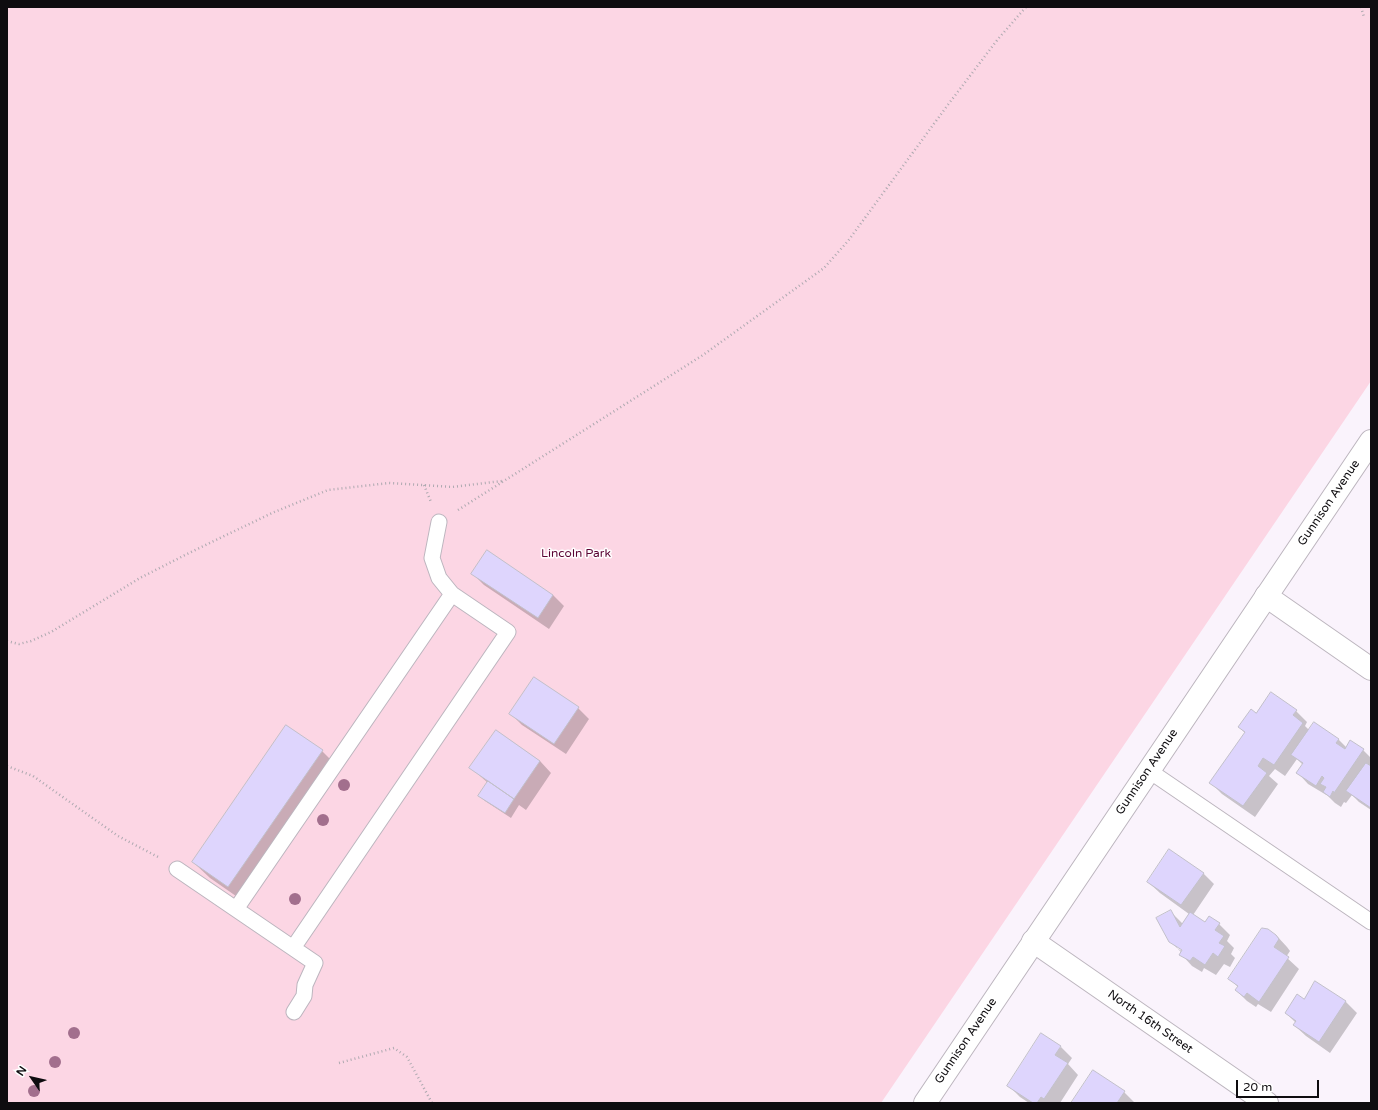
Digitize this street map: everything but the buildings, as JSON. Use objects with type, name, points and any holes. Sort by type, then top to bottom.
[{"type":"street","name":"Gunnison Avenue","points":[[924,1103],[1371,441]]},
{"type":"street","points":[[1266,596],[1371,669]]},
{"type":"street","name":"North 16th Street","points":[[1033,941],[1267,1103]]},
{"type":"lane","points":[[293,948],[508,632],[452,594],[439,578],[432,558],[439,522]]},
{"type":"lane","points":[[236,909],[452,594]]},
{"type":"lane","points":[[1148,770],[1371,922]]},
{"type":"lane","points":[[177,869],[315,963],[305,985],[304,996],[294,1012]]},
{"type":"path","points":[[439,522],[703,355],[824,268],[848,241],[998,39],[1026,7]]},
{"type":"path","points":[[1361,7],[1364,17]]},
{"type":"path","points":[[7,642],[19,644],[31,641],[51,632],[134,581],[272,513],[328,490],[389,483],[452,487],[504,481]]},
{"type":"path","points":[[7,766],[32,776],[118,836],[177,869]]},
{"type":"path","points":[[339,1063],[394,1048],[407,1056],[432,1103]]},
{"type":"green space","name":"Lincoln Park","points":[[7,7],[1371,7],[1371,381],[881,1103],[7,1103]]}]
